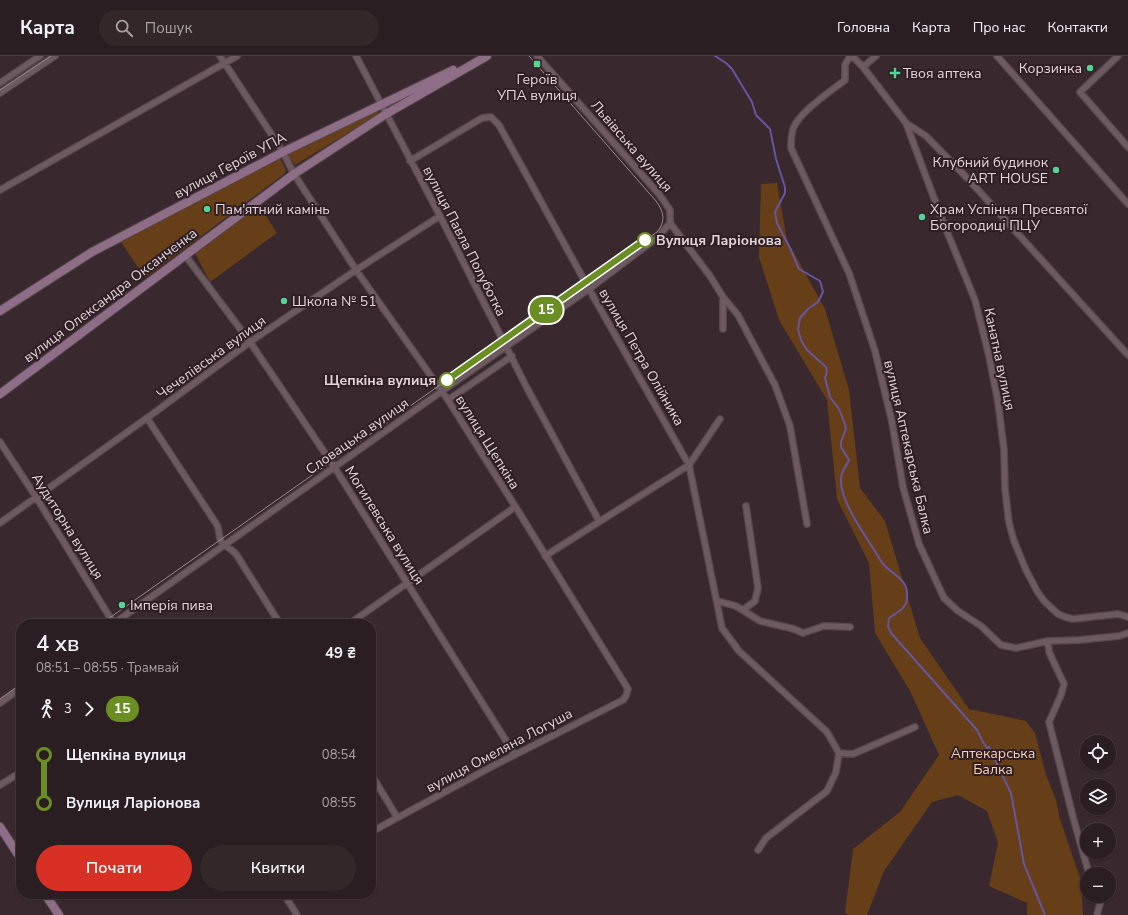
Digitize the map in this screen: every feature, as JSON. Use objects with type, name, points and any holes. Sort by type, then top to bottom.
[{"type":"street","points":[[0,83],[40,56]]},
{"type":"street","points":[[0,93],[55,56]]},
{"type":"street","name":"вулиця Щепкіна","points":[[220,56],[283,152],[294,174],[356,270],[448,400],[625,684]]},
{"type":"street","points":[[0,190],[237,56]]},
{"type":"street","name":"вулиця Павла Полуботка","points":[[356,56],[440,216],[527,388],[599,521]]},
{"type":"street","name":"вулиця Героїв УПА","points":[[0,311],[92,252],[283,152],[480,56]]},
{"type":"street","points":[[294,174],[386,114],[487,56]]},
{"type":"street","name":"Львівська вулиця","points":[[537,56],[659,194],[670,210],[670,223],[710,276],[723,297],[738,315],[775,385],[790,426],[807,524]]},
{"type":"street","name":"Канатна вулиця","points":[[801,117],[813,105],[845,80],[845,65],[851,56],[863,67],[906,123],[941,218],[975,300],[984,330],[998,402],[1004,450],[1005,489],[1009,523],[1014,541],[1026,570],[1044,601],[1058,614],[1073,619],[1118,614],[1128,617]]},
{"type":"street","points":[[863,67],[876,56]]},
{"type":"street","points":[[997,56],[1128,204]]},
{"type":"street","points":[[1118,56],[1080,92],[1128,147]]},
{"type":"street","name":"вулиця Петра Олійника","points":[[410,160],[482,118],[491,117],[500,125],[589,289],[689,465],[722,628],[739,651],[827,732],[839,753]]},
{"type":"street","name":"вулиця Аптекарська Балка","points":[[801,117],[793,128],[790,140],[791,148],[849,273],[875,351],[892,422],[903,487],[919,544],[944,598],[958,611],[981,626],[1001,645],[1016,648],[1048,642]]},
{"type":"street","points":[[906,123],[926,136],[969,180],[1128,355]]},
{"type":"street","name":"вулиця Олександра Оксанченка","points":[[0,394],[294,174]]},
{"type":"street","name":"Чечелівська вулиця","points":[[0,523],[250,342],[356,270],[440,216]]},
{"type":"street","name":"Словацька вулиця","points":[[120,619],[224,544],[589,289],[658,237],[670,223]]},
{"type":"street","name":"Могилевська вулиця","points":[[185,255],[250,342],[334,467],[515,755]]},
{"type":"street","points":[[722,329],[723,297]]},
{"type":"street","points":[[448,400],[512,356]]},
{"type":"street","points":[[147,418],[220,529],[221,540],[224,544],[233,549],[277,619]]},
{"type":"street","points":[[545,556],[689,465],[720,419]]},
{"type":"street","name":"Аудиторна вулиця","points":[[0,442],[36,497],[110,619]]},
{"type":"street","points":[[743,610],[756,600],[758,588],[746,506]]},
{"type":"street","points":[[355,619],[515,507]]},
{"type":"street","points":[[717,601],[736,606],[760,620],[794,629],[803,633],[824,626],[850,627]]},
{"type":"street","points":[[1087,867],[1074,823],[1049,722],[1061,695],[1064,684],[1049,652],[1048,642],[1120,636],[1128,633]]},
{"type":"street","name":"вулиця Омеляна Логуша","points":[[376,829],[515,755],[623,700],[628,689],[625,684]]},
{"type":"street","points":[[0,703],[16,692]]},
{"type":"street","points":[[758,850],[766,838],[827,791],[836,772],[839,753],[853,754],[915,727]]},
{"type":"street","points":[[0,785],[16,775]]},
{"type":"street","points":[[376,782],[397,817]]},
{"type":"street","points":[[0,827],[16,851]]},
{"type":"street","points":[[48,899],[59,915]]},
{"type":"street","points":[[287,899],[297,915]]},
{"type":"street","points":[[1097,915],[1100,903]]},
{"type":"green space","points":[[377,110],[379,114],[295,165],[288,154]]},
{"type":"green space","points":[[280,158],[286,170],[284,174],[145,278],[117,236]]},
{"type":"green space","name":"Аптекарська Балка","points":[[777,183],[787,240],[825,309],[849,390],[860,488],[885,521],[920,638],[969,709],[1026,721],[1035,733],[1046,775],[1056,800],[1060,819],[1080,878],[1080,903],[1082,903],[1083,915],[1027,915],[1027,903],[989,886],[998,843],[987,811],[958,795],[932,802],[884,871],[867,915],[848,915],[845,913],[853,849],[900,812],[939,755],[910,691],[875,633],[869,563],[837,499],[827,400],[779,320],[759,257],[761,184]]},
{"type":"green space","points":[[259,205],[277,233],[210,282],[195,253]]},
{"type":"waterway","points":[[715,56],[732,69],[752,102],[756,115],[770,129],[776,159],[785,187],[785,193],[775,212],[777,223],[799,269],[820,281],[823,292],[818,302],[808,309],[800,318],[798,329],[801,340],[807,350],[826,367],[827,371],[825,378],[830,397],[839,409],[845,424],[846,429],[841,442],[841,447],[849,460],[843,471],[841,479],[844,496],[848,506],[882,562],[904,583],[906,587],[907,599],[905,605],[889,618],[888,626],[891,633],[977,730],[987,748],[989,747],[1011,793],[1024,864],[1045,915]]},
{"type":"tram line","points":[[0,90],[51,56]]},
{"type":"tram line","points":[[108,619],[657,232],[660,228],[663,216],[656,201],[529,56]]},
{"type":"tram line","name":"15","points":[[447,380],[645,240]]},
{"type":"tram line","points":[[0,699],[16,688]]},
{"type":"place","name":"Героїв УПА вулиця","points":[[537,64]]},
{"type":"place","name":"Корзинка","points":[[1090,68]]},
{"type":"place","name":"Твоя аптека","points":[[895,73]]},
{"type":"place","name":"Клубний будинок ART HOUSE","points":[[1056,170]]},
{"type":"place","name":"Пам'ятний камінь","points":[[207,209]]},
{"type":"place","name":"Храм Успіння Пресвятої Богородиці ПЦУ","points":[[922,217]]},
{"type":"place","name":"Вулиця Ларіонова","points":[[645,240]]},
{"type":"place","name":"Школа № 51","points":[[284,301]]},
{"type":"place","name":"Щепкіна вулиця","points":[[447,380]]},
{"type":"place","name":"Імперія пива","points":[[122,605]]}]
